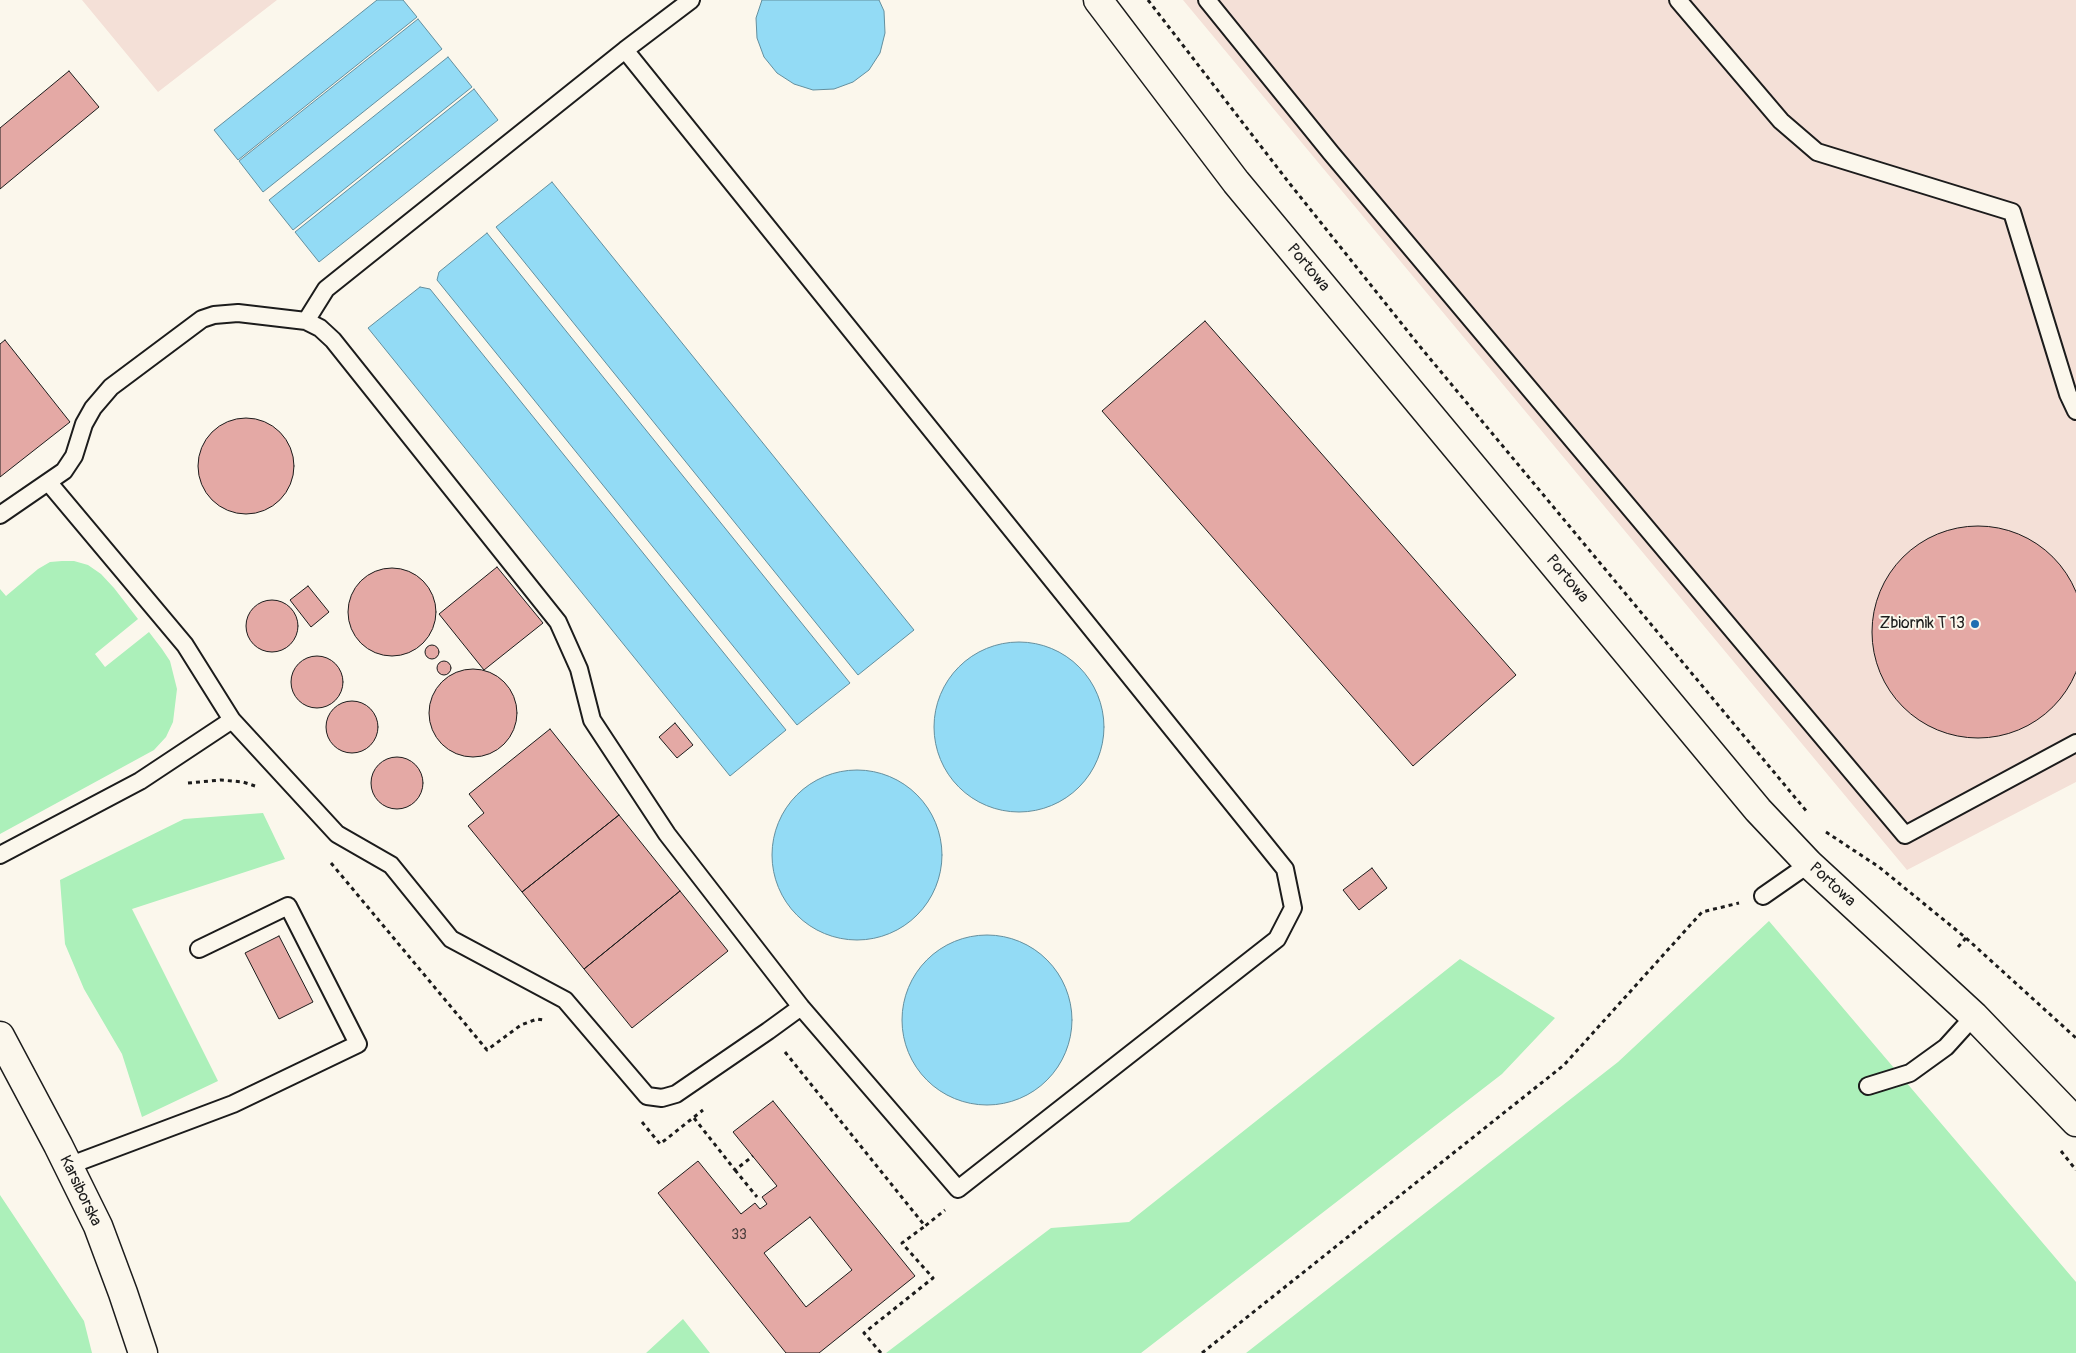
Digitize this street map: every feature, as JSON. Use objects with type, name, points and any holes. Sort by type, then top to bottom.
[{"type":"street","name":"Portowa","points":[[1098,0],[1236,182],[1758,810],[1809,864],[1974,1016],[2076,1122]]},
{"type":"street","name":"Karsiborska","points":[[0,1036],[98,1226],[124,1293],[143,1353]]},
{"type":"lane","points":[[306,321],[326,289],[625,50],[691,0]]},
{"type":"lane","points":[[1207,0],[1331,153],[1905,835],[2076,743]]},
{"type":"lane","points":[[1678,0],[1781,121],[1817,152],[2012,212],[2068,394],[2076,411]]},
{"type":"lane","points":[[0,515],[64,471],[74,456],[88,416],[110,388],[202,320],[214,315],[238,313],[306,321],[320,328],[332,340],[558,622],[579,669],[592,720],[667,834],[801,1007],[958,1189],[1277,939],[1293,908],[1285,869],[625,50]]},
{"type":"lane","points":[[49,482],[185,645],[232,720],[337,834],[391,865],[451,939],[565,1000],[647,1096],[662,1098],[676,1094],[801,1007]]},
{"type":"lane","points":[[0,855],[140,781],[232,720]]},
{"type":"lane","points":[[1763,896],[1809,864]]},
{"type":"lane","points":[[68,1166],[233,1104],[358,1044],[288,906],[199,949]]},
{"type":"lane","points":[[1868,1086],[1910,1073],[1946,1047],[1974,1016]]},
{"type":"path","points":[[1148,0],[1290,184],[1422,349],[1586,548],[1705,686],[1810,815]]},
{"type":"path","points":[[179,785],[194,781],[221,780],[243,782],[256,786]]},
{"type":"path","points":[[1820,826],[1879,868],[1966,938],[2076,1038]]},
{"type":"path","points":[[328,860],[488,1050],[521,1025],[538,1019],[546,1020]]},
{"type":"path","points":[[1202,1353],[1564,1065],[1702,912],[1763,896]]},
{"type":"path","points":[[1958,947],[1966,938]]},
{"type":"path","points":[[768,1031],[925,1226]]},
{"type":"path","points":[[779,1054],[785,1052]]},
{"type":"path","points":[[637,1116],[660,1144],[708,1106]]},
{"type":"path","points":[[694,1118],[757,1197]]},
{"type":"path","points":[[735,1170],[753,1156]]},
{"type":"path","points":[[881,1353],[864,1333],[934,1278],[902,1243],[953,1204],[958,1189]]},
{"type":"shaded area","points":[[82,0],[277,0],[158,92]]},
{"type":"shaded area","points":[[1183,0],[2076,0],[2076,782],[1907,870]]},
{"type":"green space","points":[[74,561],[88,565],[101,574],[138,619],[95,654],[105,667],[149,632],[162,649],[170,661],[177,689],[173,722],[166,737],[154,750],[0,834],[0,589],[6,596],[38,569],[50,562]]},
{"type":"green space","points":[[263,813],[285,859],[132,909],[218,1081],[142,1117],[122,1054],[84,989],[65,944],[60,880],[184,819]]},
{"type":"green space","points":[[1769,921],[2076,1282],[2076,1353],[1246,1353],[1618,1062]]},
{"type":"green space","points":[[1460,959],[1555,1018],[1502,1074],[1141,1353],[886,1353],[1051,1228],[1129,1222]]},
{"type":"green space","points":[[0,1195],[84,1321],[92,1353],[0,1353]]},
{"type":"green space","points":[[683,1319],[710,1353],[646,1353]]},
{"type":"water","points":[[377,0],[403,0],[417,17],[238,160],[214,130]]},
{"type":"water","points":[[762,0],[879,0],[884,11],[885,33],[880,53],[869,70],[853,82],[834,89],[813,90],[794,84],[777,73],[764,57],[757,38],[756,18]]},
{"type":"water","points":[[418,19],[442,49],[263,192],[239,161]]},
{"type":"water","points":[[448,57],[472,87],[293,230],[269,200]]},
{"type":"water","points":[[474,89],[498,120],[319,262],[295,232]]},
{"type":"water","points":[[552,182],[914,630],[858,675],[496,227]]},
{"type":"water","points":[[487,233],[850,683],[797,725],[437,280],[439,272]]},
{"type":"water","points":[[420,287],[430,289],[786,730],[730,776],[368,328]]},
{"type":"water","points":[[1019,642],[1044,646],[1059,652],[1079,667],[1094,687],[1102,710],[1104,727],[1100,752],[1094,767],[1079,787],[1059,802],[1036,810],[1019,812],[994,808],[979,802],[959,787],[944,767],[936,744],[934,727],[938,702],[944,687],[959,667],[979,652],[1002,644]]},
{"type":"water","points":[[857,770],[882,774],[897,780],[917,795],[932,815],[940,838],[942,855],[938,880],[932,895],[917,915],[897,930],[874,938],[857,940],[832,936],[817,930],[797,915],[782,895],[774,872],[772,855],[776,830],[782,815],[797,795],[817,780],[840,772]]},
{"type":"water","points":[[987,935],[1012,939],[1027,945],[1047,960],[1062,980],[1070,1003],[1072,1020],[1068,1045],[1062,1060],[1047,1080],[1027,1095],[1004,1103],[987,1105],[962,1101],[947,1095],[927,1080],[912,1060],[904,1037],[902,1020],[906,995],[912,980],[927,960],[947,945],[970,937]]},
{"type":"building","points":[[69,71],[99,107],[0,189],[0,128]]},
{"type":"building","points":[[1205,321],[1516,675],[1413,766],[1102,411]]},
{"type":"building","points":[[5,340],[70,422],[0,477],[0,344]]},
{"type":"building","points":[[246,418],[264,422],[280,432],[290,448],[294,466],[290,484],[280,500],[264,510],[246,514],[228,510],[212,500],[202,484],[198,466],[202,448],[212,432],[228,422]]},
{"type":"building","name":"Zbiornik T 13","points":[[1978,526],[1999,528],[2019,534],[2037,544],[2053,557],[2066,573],[2076,591],[2082,611],[2084,632],[2082,653],[2076,673],[2066,691],[2053,707],[2037,720],[2019,730],[1999,736],[1978,738],[1957,736],[1937,730],[1919,720],[1903,707],[1890,691],[1880,673],[1874,653],[1872,632],[1874,611],[1880,591],[1890,573],[1903,557],[1919,544],[1937,534],[1957,528]]},
{"type":"building","points":[[497,567],[543,623],[484,670],[439,614]]},
{"type":"building","points":[[392,568],[409,571],[423,581],[433,595],[436,612],[433,629],[423,643],[409,653],[392,656],[375,653],[361,643],[351,629],[348,612],[351,595],[361,581],[375,571]]},
{"type":"building","points":[[308,586],[329,612],[311,627],[290,600]]},
{"type":"building","points":[[267,600],[277,600],[291,607],[298,621],[298,631],[291,645],[277,652],[267,652],[257,648],[250,641],[246,631],[246,621],[250,611],[257,604]]},
{"type":"building","points":[[432,645],[437,647],[439,652],[437,657],[432,659],[427,657],[425,652],[427,647]]},
{"type":"building","points":[[312,656],[322,656],[336,663],[343,677],[343,687],[336,701],[322,708],[312,708],[302,704],[295,697],[291,687],[291,677],[295,667],[302,660]]},
{"type":"building","points":[[444,661],[449,663],[451,668],[449,673],[444,675],[439,673],[437,668],[439,663]]},
{"type":"building","points":[[473,669],[490,672],[498,676],[510,688],[514,696],[517,713],[514,730],[510,738],[498,750],[490,754],[473,757],[456,754],[448,750],[436,738],[432,730],[429,713],[432,696],[436,688],[448,676],[456,672]]},
{"type":"building","points":[[347,701],[357,701],[371,708],[378,722],[378,732],[371,746],[357,753],[347,753],[337,749],[330,742],[326,732],[326,722],[330,712],[337,705]]},
{"type":"building","points":[[675,723],[693,745],[677,758],[659,737]]},
{"type":"building","points":[[550,729],[619,815],[522,892],[468,826],[484,813],[469,794]]},
{"type":"building","points":[[392,757],[402,757],[416,764],[423,778],[423,788],[416,802],[402,809],[392,809],[382,805],[375,798],[371,788],[371,778],[375,768],[382,761]]},
{"type":"building","points":[[619,815],[680,891],[584,969],[522,892]]},
{"type":"building","points":[[1372,868],[1387,888],[1359,910],[1343,890]]},
{"type":"building","points":[[680,891],[728,951],[632,1028],[584,969]]},
{"type":"building","points":[[279,936],[313,1002],[279,1019],[245,953]]},
{"type":"building","points":[[773,1101],[915,1276],[819,1353],[786,1353],[658,1193],[698,1161],[741,1214],[755,1203],[760,1209],[767,1204],[762,1197],[777,1186],[733,1132]],"holes":[[[810,1217],[852,1270],[806,1307],[764,1253]]]},
{"type":"place","name":"Zbiornik T 13","points":[[1975,624]]}]
